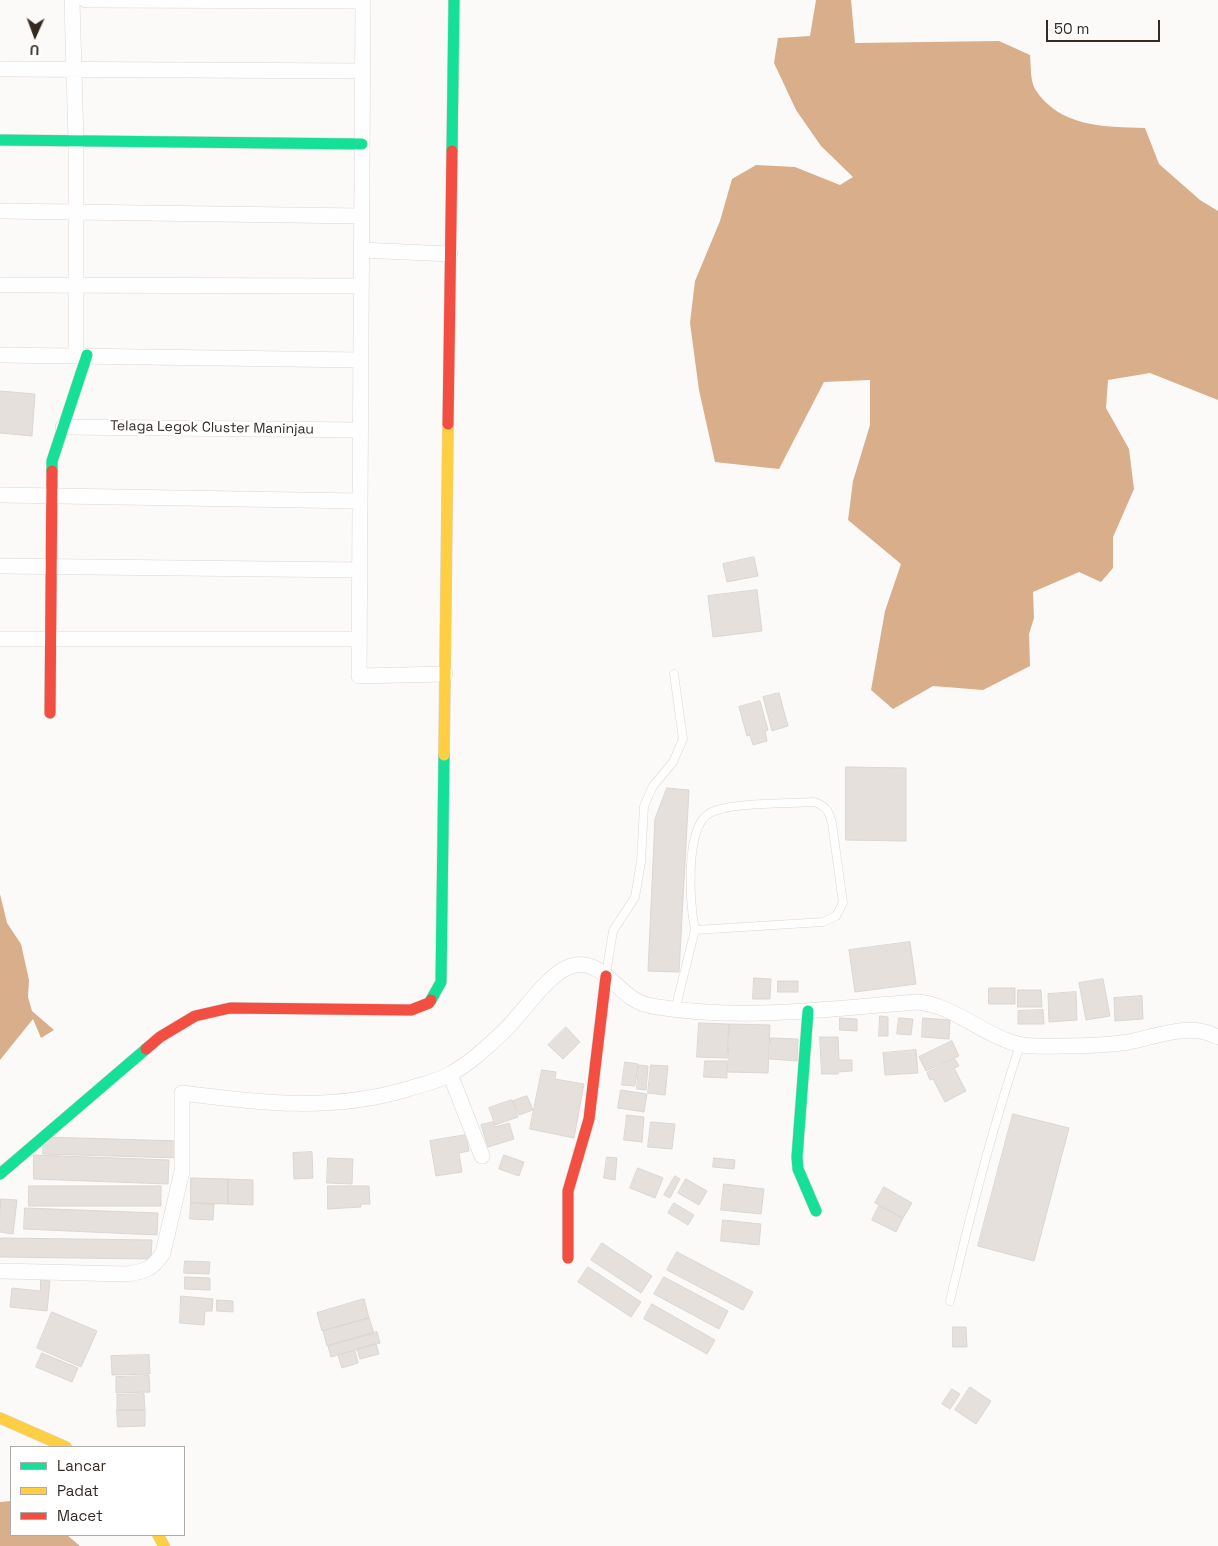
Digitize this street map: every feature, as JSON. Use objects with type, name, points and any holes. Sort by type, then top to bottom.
[{"type":"street","points":[[50,713],[52,461],[63,427],[81,355],[77,285],[76,141],[72,0]]},
{"type":"street","points":[[86,0],[363,0],[358,570],[359,676],[445,674]]},
{"type":"street","points":[[0,1174],[160,1037],[195,1016],[230,1008],[412,1010],[429,1003],[441,982],[454,0]]},
{"type":"street","points":[[0,69],[362,71]]},
{"type":"street","points":[[0,140],[362,144]]},
{"type":"street","points":[[0,211],[361,216]]},
{"type":"street","points":[[361,250],[450,254]]},
{"type":"street","points":[[0,285],[361,286]]},
{"type":"street","points":[[0,355],[360,360]]},
{"type":"street","name":"Telaga Legok Cluster Maninjau","points":[[63,427],[360,430]]},
{"type":"street","points":[[0,495],[359,500]]},
{"type":"street","points":[[0,566],[358,570]]},
{"type":"street","points":[[0,639],[358,639]]},
{"type":"street","points":[[0,1271],[126,1274],[144,1272],[156,1265],[163,1254],[182,1170],[182,1093],[283,1105],[341,1102],[388,1095],[450,1074],[504,1031],[546,985],[569,966],[587,965],[606,976],[633,1000],[675,1010],[722,1014],[925,1002],[997,1037],[1020,1045],[1118,1044],[1183,1030],[1204,1031],[1218,1037]]},
{"type":"street","points":[[568,1258],[568,1191],[589,1119],[606,976]]},
{"type":"street","points":[[808,1010],[797,1156],[802,1178],[816,1211]]},
{"type":"street","points":[[450,1074],[482,1156]]},
{"type":"street","points":[[0,1418],[64,1446]]},
{"type":"lane","points":[[606,976],[613,931],[635,898],[641,862],[644,806],[653,786],[673,762],[681,748],[682,739],[674,674]]},
{"type":"lane","points":[[675,1010],[695,930],[690,885],[693,847],[701,821],[706,816],[725,808],[814,802],[822,805],[829,812],[843,903],[836,916],[823,922],[695,930]]},
{"type":"lane","points":[[950,1301],[975,1196],[999,1110],[1020,1045]]},
{"type":"shaded area","points":[[816,0],[851,0],[855,43],[999,41],[1030,55],[1033,86],[1045,102],[1070,118],[1084,122],[1114,127],[1145,128],[1159,164],[1200,200],[1218,211],[1218,400],[1150,373],[1108,380],[1106,408],[1129,449],[1134,489],[1113,537],[1113,568],[1101,582],[1079,572],[1033,592],[1034,618],[1029,634],[1030,666],[983,690],[933,686],[893,709],[871,690],[885,611],[901,564],[848,520],[853,481],[870,425],[870,380],[824,382],[779,469],[715,462],[699,390],[690,323],[695,281],[720,221],[732,179],[756,165],[795,167],[840,185],[853,177],[821,146],[796,110],[774,63],[778,38],[810,36]]},
{"type":"shaded area","points":[[0,894],[7,923],[21,944],[29,980],[28,997],[32,1011],[54,1030],[41,1038],[33,1019],[0,1060]]},
{"type":"shaded area","points":[[10,1501],[10,1536],[68,1536],[80,1546],[0,1546],[0,1502]]},
{"type":"building","points":[[0,391],[35,394],[32,436],[0,433]]},
{"type":"building","points":[[754,557],[758,576],[727,582],[723,564]]},
{"type":"building","points":[[757,590],[762,631],[713,637],[708,596]]},
{"type":"building","points":[[779,693],[788,726],[772,731],[763,697]]},
{"type":"building","points":[[760,701],[768,730],[765,731],[767,741],[753,745],[750,735],[747,736],[739,707]]},
{"type":"building","points":[[846,767],[906,768],[906,841],[846,840]]},
{"type":"building","points":[[667,788],[689,790],[679,972],[648,971],[655,819]]},
{"type":"building","points":[[910,942],[916,984],[855,992],[849,950]]},
{"type":"building","points":[[754,978],[771,979],[770,999],[753,999]]},
{"type":"building","points":[[1103,979],[1110,1016],[1086,1020],[1079,983]]},
{"type":"building","points":[[778,981],[798,981],[798,992],[778,992]]},
{"type":"building","points":[[989,988],[1015,988],[1015,1004],[989,1004]]},
{"type":"building","points":[[1018,990],[1041,990],[1042,1007],[1018,1007]]},
{"type":"building","points":[[1076,992],[1077,1020],[1049,1022],[1048,994]]},
{"type":"building","points":[[1142,996],[1143,1019],[1115,1021],[1114,998]]},
{"type":"building","points":[[1043,1010],[1044,1024],[1018,1024],[1018,1011]]},
{"type":"building","points":[[880,1016],[888,1017],[888,1036],[879,1036]]},
{"type":"building","points":[[840,1018],[857,1019],[857,1031],[840,1030]]},
{"type":"building","points":[[899,1018],[913,1019],[911,1035],[897,1034]]},
{"type":"building","points":[[923,1018],[950,1020],[949,1039],[922,1037]]},
{"type":"building","points":[[699,1023],[729,1024],[727,1058],[697,1057]]},
{"type":"building","points":[[730,1024],[770,1025],[768,1073],[728,1072]]},
{"type":"building","points":[[566,1027],[580,1042],[563,1059],[548,1045]]},
{"type":"building","points":[[820,1037],[838,1037],[839,1060],[852,1060],[852,1071],[838,1072],[838,1074],[822,1074]]},
{"type":"building","points":[[771,1038],[798,1039],[797,1061],[770,1059]]},
{"type":"building","points":[[952,1041],[959,1056],[926,1071],[919,1057]]},
{"type":"building","points":[[916,1050],[918,1073],[885,1075],[883,1053]]},
{"type":"building","points":[[955,1059],[959,1066],[954,1068],[966,1091],[945,1102],[933,1079],[930,1080],[927,1073]]},
{"type":"building","points":[[705,1061],[727,1061],[727,1078],[704,1077]]},
{"type":"building","points":[[625,1062],[638,1064],[635,1086],[622,1085]]},
{"type":"building","points":[[639,1065],[648,1066],[646,1090],[637,1089]]},
{"type":"building","points":[[651,1065],[668,1066],[665,1095],[648,1093]]},
{"type":"building","points":[[542,1070],[556,1072],[555,1079],[584,1084],[574,1138],[530,1129]]},
{"type":"building","points":[[621,1090],[647,1094],[644,1112],[618,1108]]},
{"type":"building","points":[[527,1096],[533,1110],[519,1115],[513,1101]]},
{"type":"building","points":[[512,1100],[518,1117],[495,1125],[489,1108]]},
{"type":"building","points":[[1013,1114],[1069,1128],[1034,1261],[978,1246]]},
{"type":"building","points":[[627,1115],[644,1117],[642,1142],[624,1140]]},
{"type":"building","points":[[493,1122],[495,1127],[509,1123],[514,1139],[488,1147],[481,1125]]},
{"type":"building","points":[[651,1122],[675,1124],[672,1149],[648,1147]]},
{"type":"building","points":[[466,1135],[469,1151],[459,1153],[462,1172],[436,1176],[430,1141]]},
{"type":"building","points":[[44,1137],[180,1141],[180,1158],[43,1154]]},
{"type":"building","points":[[312,1152],[313,1178],[294,1179],[293,1153]]},
{"type":"building","points":[[34,1155],[169,1160],[168,1184],[34,1179]]},
{"type":"building","points":[[504,1155],[524,1162],[519,1176],[499,1169]]},
{"type":"building","points":[[607,1157],[617,1158],[615,1180],[604,1178]]},
{"type":"building","points":[[328,1158],[353,1159],[352,1184],[327,1183]]},
{"type":"building","points":[[714,1158],[735,1160],[734,1169],[713,1167]]},
{"type":"building","points":[[638,1168],[663,1178],[655,1198],[630,1188]]},
{"type":"building","points":[[675,1176],[680,1179],[670,1198],[664,1195]]},
{"type":"building","points":[[191,1178],[228,1179],[228,1204],[191,1203]]},
{"type":"building","points":[[228,1179],[253,1180],[253,1205],[228,1204]]},
{"type":"building","points":[[686,1179],[707,1191],[699,1205],[678,1193]]},
{"type":"building","points":[[724,1184],[764,1189],[761,1214],[721,1210]]},
{"type":"building","points":[[29,1186],[161,1186],[161,1206],[29,1206]]},
{"type":"building","points":[[328,1186],[369,1186],[370,1204],[361,1204],[361,1207],[328,1209]]},
{"type":"building","points":[[884,1187],[912,1203],[903,1218],[875,1203]]},
{"type":"building","points":[[1,1199],[17,1200],[13,1234],[0,1232]]},
{"type":"building","points":[[191,1203],[214,1204],[213,1220],[190,1219]]},
{"type":"building","points":[[674,1203],[694,1215],[688,1225],[668,1213]]},
{"type":"building","points":[[879,1206],[903,1218],[896,1232],[872,1220]]},
{"type":"building","points":[[25,1208],[158,1213],[157,1235],[24,1229]]},
{"type":"building","points":[[723,1220],[761,1224],[759,1245],[721,1241]]},
{"type":"building","points":[[0,1238],[152,1240],[151,1259],[0,1257]]},
{"type":"building","points":[[602,1243],[652,1276],[641,1293],[591,1260]]},
{"type":"building","points":[[677,1252],[753,1292],[743,1310],[667,1270]]},
{"type":"building","points":[[185,1261],[210,1262],[209,1274],[184,1273]]},
{"type":"building","points":[[588,1267],[641,1302],[631,1317],[578,1282]]},
{"type":"building","points":[[185,1277],[210,1278],[210,1290],[185,1289]]},
{"type":"building","points":[[664,1277],[728,1311],[719,1329],[654,1294]]},
{"type":"building","points":[[41,1280],[50,1281],[47,1311],[10,1307],[12,1288],[40,1291]]},
{"type":"building","points":[[181,1296],[213,1299],[212,1311],[205,1311],[204,1325],[180,1323]]},
{"type":"building","points":[[364,1299],[369,1318],[322,1331],[317,1313]]},
{"type":"building","points":[[217,1300],[233,1301],[233,1312],[217,1311]]},
{"type":"building","points":[[652,1304],[715,1340],[707,1354],[644,1319]]},
{"type":"building","points":[[52,1312],[97,1331],[81,1367],[37,1348]]},
{"type":"building","points":[[369,1318],[374,1333],[327,1346],[323,1331]]},
{"type":"building","points":[[953,1327],[966,1327],[967,1347],[953,1347]]},
{"type":"building","points":[[377,1332],[380,1343],[331,1357],[328,1346]]},
{"type":"building","points":[[376,1344],[379,1354],[360,1359],[357,1349]]},
{"type":"building","points":[[355,1351],[358,1363],[342,1368],[338,1355]]},
{"type":"building","points":[[42,1353],[78,1368],[72,1382],[36,1367]]},
{"type":"building","points":[[149,1355],[150,1374],[112,1375],[111,1356]]},
{"type":"building","points":[[149,1376],[150,1392],[116,1393],[116,1377]]},
{"type":"building","points":[[970,1387],[991,1401],[976,1424],[955,1410]]},
{"type":"building","points":[[952,1389],[960,1394],[950,1409],[942,1404]]},
{"type":"building","points":[[144,1394],[145,1410],[117,1410],[117,1395]]},
{"type":"building","points":[[117,1410],[145,1410],[145,1426],[118,1427]]},
{"type":"traffic: fast","points":[[452,151],[454,0]]},
{"type":"traffic: fast","points":[[0,140],[362,144]]},
{"type":"traffic: fast","points":[[52,471],[52,461],[87,355]]},
{"type":"traffic: fast","points":[[431,1000],[441,982],[444,755]]},
{"type":"traffic: fast","points":[[808,1011],[797,1157],[798,1169],[816,1211]]},
{"type":"traffic: fast","points":[[0,1174],[146,1049]]},
{"type":"traffic: slow","points":[[444,755],[448,424]]},
{"type":"traffic: slow","points":[[0,1418],[64,1446]]},
{"type":"traffic: slow","points":[[159,1536],[164,1546]]},
{"type":"traffic: jam","points":[[448,424],[452,151]]},
{"type":"traffic: jam","points":[[50,713],[52,471]]},
{"type":"traffic: jam","points":[[568,1258],[568,1191],[589,1119],[606,976]]},
{"type":"traffic: jam","points":[[146,1049],[160,1037],[195,1016],[230,1008],[411,1010],[429,1003],[431,1000]]}]
